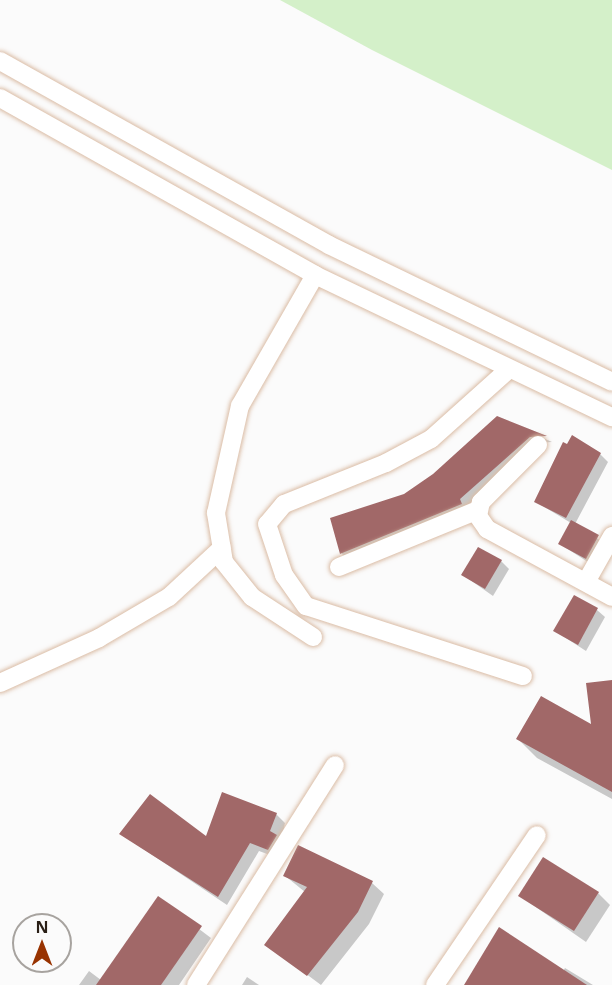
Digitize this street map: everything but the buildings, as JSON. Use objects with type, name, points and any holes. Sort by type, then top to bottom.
[{"type":"street","points":[[0,61],[329,245],[554,356],[612,382]]},
{"type":"street","points":[[0,98],[315,275],[539,385],[612,417]]},
{"type":"street","points":[[313,637],[252,597],[224,562],[216,513],[240,406],[315,275]]},
{"type":"street","points":[[539,385],[554,356]]},
{"type":"street","points":[[508,370],[431,439],[386,463],[284,504],[267,524],[284,575],[306,606],[524,676]]},
{"type":"street","points":[[339,567],[478,510],[538,445]]},
{"type":"street","points":[[478,510],[487,529],[612,597]]},
{"type":"street","points":[[586,582],[612,536]]},
{"type":"street","points":[[0,682],[99,639],[169,597],[222,549]]},
{"type":"street","points":[[196,985],[335,765]]},
{"type":"street","points":[[435,985],[537,835]]},
{"type":"green space","points":[[280,0],[612,0],[612,170],[372,50]]}]
